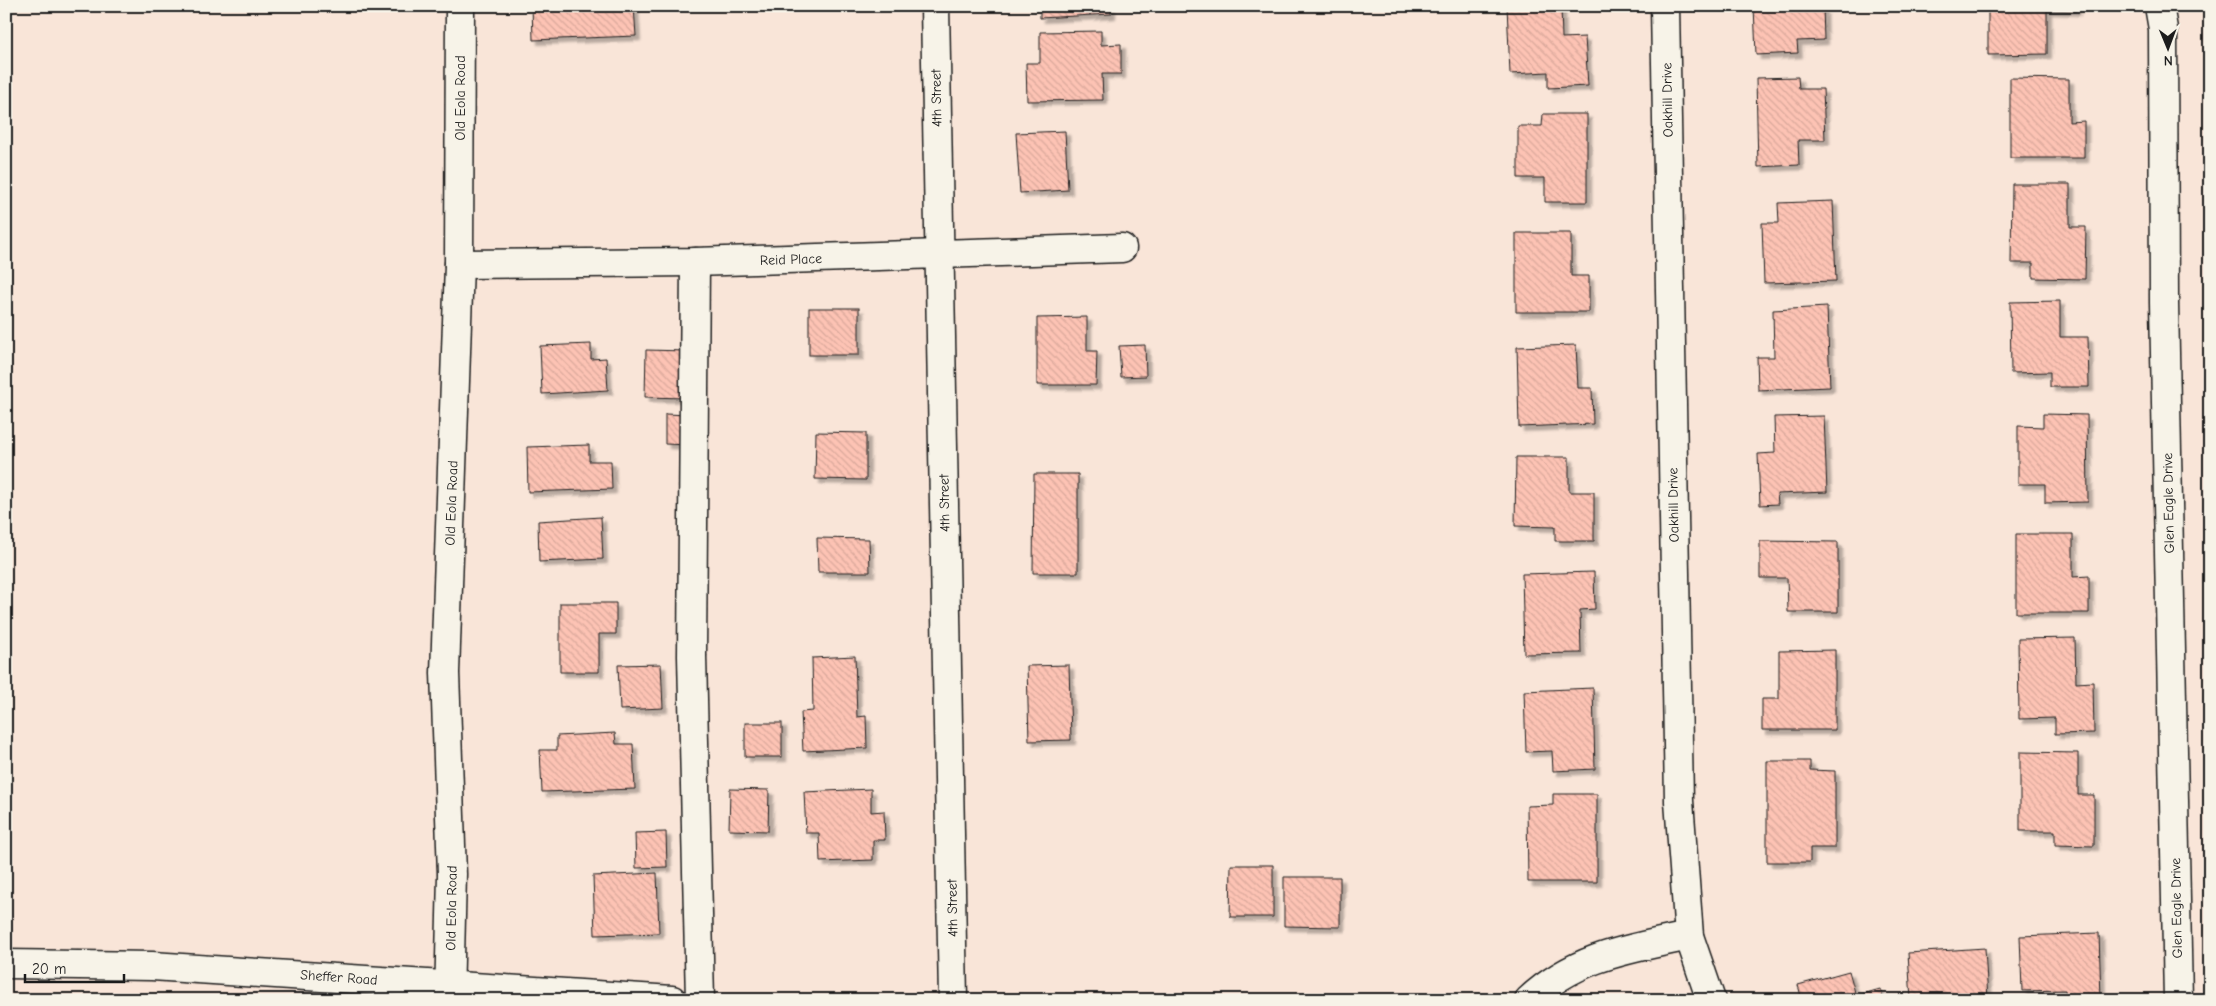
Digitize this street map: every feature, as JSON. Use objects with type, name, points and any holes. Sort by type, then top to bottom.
[{"type":"street","name":"Old Eola Road","points":[[449,992],[452,874],[445,674],[459,264],[460,6]]},
{"type":"street","name":"4th Street","points":[[935,6],[954,1000]]},
{"type":"street","name":"Oakhill Drive","points":[[1665,6],[1678,802],[1689,936],[1711,1000]]},
{"type":"street","name":"Glen Eagle Drive","points":[[2159,6],[2163,29],[2164,303],[2178,1000]]},
{"type":"street","name":"Reid Place","points":[[459,264],[695,262],[1122,248]]},
{"type":"street","points":[[695,262],[692,656],[700,1000]]},
{"type":"street","points":[[1529,1000],[1547,983],[1578,965],[1611,953],[1689,936]]},
{"type":"street","name":"Sheffer Road","points":[[6,964],[152,966],[449,992],[672,1000]]},
{"type":"building","points":[[532,6],[634,6],[636,36],[533,40]]},
{"type":"building","points":[[1040,6],[1111,6],[1111,14],[1040,18]]},
{"type":"building","points":[[1507,6],[1561,6],[1562,38],[1585,37],[1588,86],[1548,88],[1548,72],[1510,74]]},
{"type":"building","points":[[1754,6],[1823,6],[1824,40],[1797,41],[1798,53],[1756,55]]},
{"type":"building","points":[[1988,6],[2076,6],[2076,11],[2047,10],[2047,54],[1988,55]]},
{"type":"building","points":[[1101,31],[1101,45],[1121,44],[1121,74],[1102,74],[1103,100],[1027,101],[1026,63],[1040,63],[1040,32]]},
{"type":"building","points":[[1798,77],[1799,89],[1823,89],[1825,140],[1798,140],[1799,165],[1758,167],[1756,78]]},
{"type":"building","points":[[2010,78],[2069,79],[2069,122],[2084,121],[2084,158],[2010,158]]},
{"type":"building","points":[[1543,114],[1587,114],[1587,202],[1545,202],[1545,178],[1518,178],[1518,126],[1542,126]]},
{"type":"building","points":[[1065,131],[1068,190],[1020,193],[1016,133]]},
{"type":"building","points":[[2012,184],[2070,184],[2070,227],[2086,227],[2085,279],[2033,278],[2033,263],[2011,263]]},
{"type":"building","points":[[1833,201],[1836,281],[1764,283],[1762,223],[1779,223],[1778,203]]},
{"type":"building","points":[[1516,233],[1571,233],[1571,276],[1589,276],[1589,312],[1516,312]]},
{"type":"building","points":[[2060,301],[2060,337],[2088,337],[2089,387],[2050,387],[2050,372],[2011,373],[2010,302]]},
{"type":"building","points":[[1827,307],[1830,387],[1758,390],[1757,357],[1774,357],[1773,310]]},
{"type":"building","points":[[809,308],[859,308],[859,355],[809,355]]},
{"type":"building","points":[[1087,317],[1087,351],[1097,351],[1096,385],[1037,385],[1037,318]]},
{"type":"building","points":[[591,344],[591,359],[606,358],[608,390],[542,394],[540,346]]},
{"type":"building","points":[[1145,345],[1146,376],[1121,377],[1119,346]]},
{"type":"building","points":[[1576,345],[1578,388],[1592,388],[1593,424],[1519,427],[1517,347]]},
{"type":"building","points":[[646,350],[686,351],[685,398],[645,397]]},
{"type":"building","points":[[665,414],[690,415],[689,445],[665,444]]},
{"type":"building","points":[[2043,414],[2087,415],[2088,502],[2045,503],[2045,484],[2018,484],[2018,426],[2043,427]]},
{"type":"building","points":[[1824,416],[1827,492],[1777,494],[1778,504],[1760,505],[1758,454],[1775,453],[1774,417]]},
{"type":"building","points":[[816,432],[866,433],[866,480],[815,479]]},
{"type":"building","points":[[589,445],[589,461],[611,461],[612,489],[528,492],[527,447]]},
{"type":"building","points":[[1516,457],[1569,457],[1569,492],[1594,492],[1594,541],[1555,541],[1555,527],[1515,526]]},
{"type":"building","points":[[1034,474],[1078,474],[1078,573],[1033,573]]},
{"type":"building","points":[[601,517],[603,559],[539,562],[538,521]]},
{"type":"building","points":[[2016,534],[2073,534],[2073,577],[2089,576],[2089,613],[2016,613]]},
{"type":"building","points":[[817,538],[869,539],[870,572],[818,572]]},
{"type":"building","points":[[1760,541],[1838,542],[1838,612],[1788,612],[1787,578],[1760,578]]},
{"type":"building","points":[[1594,572],[1595,609],[1580,610],[1581,653],[1524,654],[1522,574]]},
{"type":"building","points":[[560,603],[616,603],[616,634],[599,634],[599,672],[560,672]]},
{"type":"building","points":[[2075,638],[2076,683],[2093,682],[2094,733],[2055,734],[2055,718],[2019,719],[2018,639]]},
{"type":"building","points":[[1835,650],[1835,730],[1762,730],[1762,699],[1779,699],[1779,651]]},
{"type":"building","points":[[855,656],[857,717],[866,716],[867,748],[803,751],[801,712],[813,711],[812,658]]},
{"type":"building","points":[[661,664],[663,708],[620,710],[618,665]]},
{"type":"building","points":[[1069,665],[1071,740],[1029,741],[1027,666]]},
{"type":"building","points":[[1593,688],[1595,769],[1553,771],[1552,751],[1526,752],[1524,691]]},
{"type":"building","points":[[745,723],[782,723],[782,757],[745,757]]},
{"type":"building","points":[[615,733],[616,744],[633,744],[635,789],[542,792],[540,750],[557,750],[557,736]]},
{"type":"building","points":[[2020,752],[2078,753],[2078,795],[2094,795],[2094,846],[2055,845],[2055,831],[2020,831]]},
{"type":"building","points":[[1767,761],[1810,761],[1810,770],[1835,771],[1835,848],[1810,848],[1810,862],[1767,862]]},
{"type":"building","points":[[730,789],[769,790],[768,831],[729,830]]},
{"type":"building","points":[[871,789],[871,812],[884,811],[885,840],[873,840],[873,860],[820,862],[819,833],[806,833],[804,792]]},
{"type":"building","points":[[1553,794],[1597,794],[1597,882],[1528,882],[1527,806],[1553,805]]},
{"type":"building","points":[[666,832],[667,867],[636,868],[635,833]]},
{"type":"building","points":[[1231,865],[1273,865],[1273,917],[1230,917]]},
{"type":"building","points":[[657,873],[659,933],[595,935],[593,876]]},
{"type":"building","points":[[1284,877],[1340,877],[1340,927],[1284,926]]},
{"type":"building","points":[[2099,933],[2101,1000],[2066,1000],[2065,990],[2022,991],[2020,936]]},
{"type":"building","points":[[1985,948],[1988,1000],[1911,1000],[1908,953]]},
{"type":"building","points":[[1849,971],[1856,996],[1880,989],[1884,1000],[1802,1000],[1798,985]]}]
